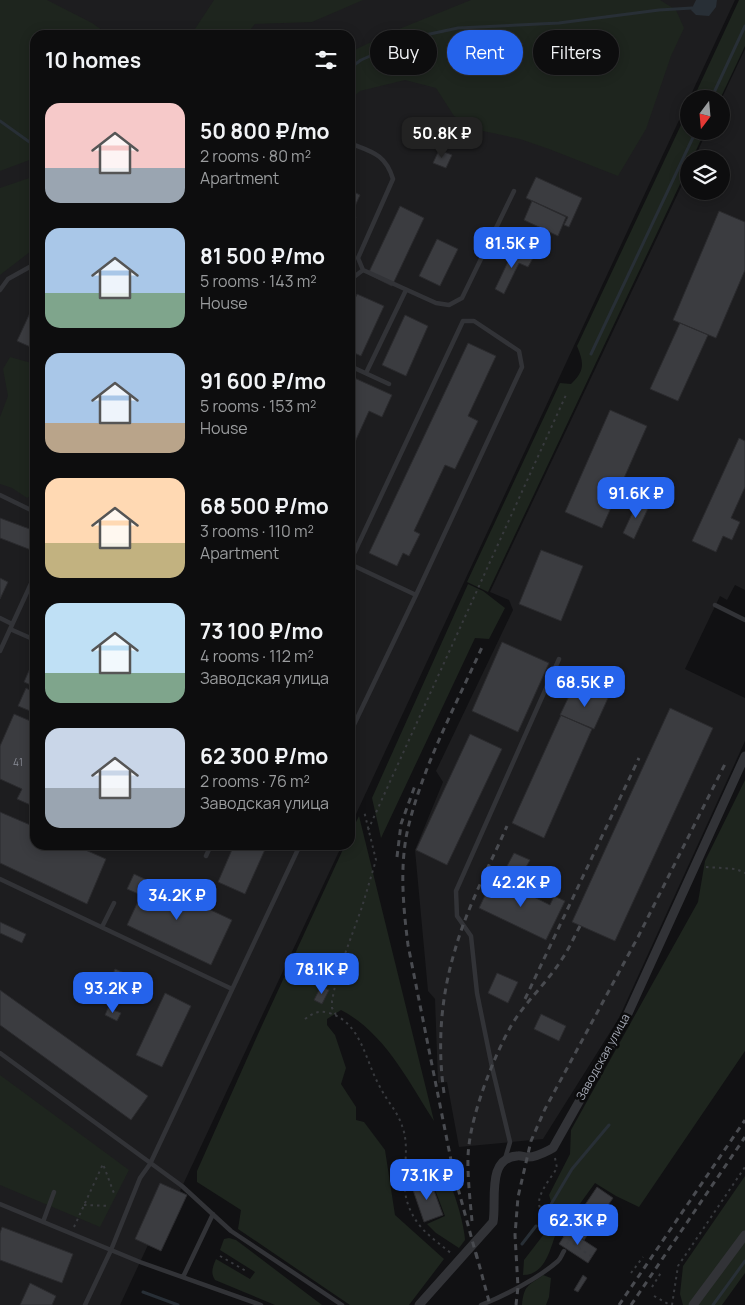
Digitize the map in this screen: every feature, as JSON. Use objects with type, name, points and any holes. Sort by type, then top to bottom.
[{"type":"street","name":"Заводская улица","points":[[553,1148],[625,1020],[745,756]]},
{"type":"street","points":[[419,1305],[493,1222],[495,1212],[495,1178],[499,1167],[505,1159],[517,1156],[527,1158],[536,1156],[553,1148]]},
{"type":"street","points":[[693,1305],[745,1235]]},
{"type":"lane","points":[[355,145],[375,153],[389,166],[393,179],[358,258],[363,270],[436,303],[449,305],[462,298],[514,191]]},
{"type":"lane","points":[[0,290],[8,279],[30,267]]},
{"type":"lane","points":[[355,276],[363,270]]},
{"type":"lane","points":[[366,373],[406,290]]},
{"type":"lane","points":[[355,552],[463,321],[474,320],[519,351],[522,367],[355,722]]},
{"type":"lane","points":[[355,368],[389,384]]},
{"type":"lane","points":[[0,495],[30,510]]},
{"type":"lane","points":[[355,565],[416,595]]},
{"type":"lane","points":[[0,651],[30,586]]},
{"type":"lane","points":[[715,605],[745,620]]},
{"type":"lane","points":[[0,618],[30,637]]},
{"type":"lane","points":[[505,1159],[510,1142],[492,1067],[478,993],[472,936],[456,916],[456,891],[559,659]]},
{"type":"lane","points":[[206,856],[208,850]]},
{"type":"lane","points":[[85,1305],[111,1250],[140,1179],[150,1164],[298,850]]},
{"type":"lane","points":[[0,879],[232,989]]},
{"type":"lane","points":[[102,927],[114,903]]},
{"type":"lane","points":[[0,1053],[187,1190],[231,1231],[342,1305]]},
{"type":"lane","points":[[43,1222],[54,1192]]},
{"type":"lane","points":[[0,1204],[111,1250],[261,1305]]},
{"type":"lane","points":[[183,1277],[213,1214]]},
{"type":"lane","points":[[481,1305],[534,1277],[559,1260],[564,1251]]},
{"type":"path","points":[[368,830],[566,395]]},
{"type":"path","points":[[336,1015],[332,1008],[332,1001],[337,976],[362,907],[376,860],[364,811]]},
{"type":"path","points":[[695,866],[736,869],[745,873]]},
{"type":"path","points":[[305,1019],[313,1012],[326,1012],[348,1022],[369,1058],[378,1083],[397,1112],[404,1133],[406,1152],[405,1198],[415,1220],[422,1231],[460,1259]]},
{"type":"path","points":[[553,1148],[557,1168],[539,1201],[539,1207],[544,1215],[569,1240],[593,1257]]},
{"type":"path","points":[[71,1233],[103,1164],[115,1196]]},
{"type":"path","points":[[654,1296],[671,1305],[678,1266],[745,1167]]},
{"type":"path","points":[[84,1205],[110,1206]]},
{"type":"path","points":[[564,1251],[573,1233]]},
{"type":"path","points":[[220,1256],[246,1271]]},
{"type":"path","points":[[631,1273],[642,1257]]},
{"type":"path","points":[[652,1287],[662,1270]]},
{"type":"shaded area","points":[[0,0],[735,0],[693,90],[680,90],[680,118],[355,816],[355,30],[30,30],[30,850],[340,850],[180,1191],[187,1195],[161,1251],[148,1245],[120,1305],[0,1305]]},
{"type":"shaded area","points":[[0,0],[47,0],[102,30],[30,30],[30,160],[0,171]]},
{"type":"shaded area","points":[[214,0],[363,0],[312,22],[255,24],[250,30],[194,30]]},
{"type":"shaded area","points":[[471,0],[660,0],[676,10],[684,28],[671,56],[646,129],[618,176],[520,139],[483,131],[454,116],[436,88],[405,80],[360,91],[355,96],[355,50],[370,43],[370,75],[437,75],[437,30],[397,30]]},
{"type":"shaded area","points":[[696,0],[717,0],[716,7],[709,16],[696,15],[691,10]]},
{"type":"shaded area","points":[[739,0],[745,0],[745,46],[724,90],[697,90]]},
{"type":"shaded area","points":[[745,49],[745,590],[735,585],[727,600],[720,596],[685,669],[745,698],[745,741],[619,1018],[543,1139],[459,1147],[447,1082],[438,1083],[435,999],[428,991],[415,850],[443,782],[436,771],[513,610],[509,600],[490,592],[680,189],[680,200],[730,200],[730,150],[698,150],[703,140],[730,140],[730,90],[726,90]]},
{"type":"shaded area","points":[[680,127],[680,140],[701,140],[696,150],[680,150],[680,184],[488,592],[467,582],[560,383],[571,384],[581,371],[582,362],[577,346]]},
{"type":"shaded area","points":[[30,178],[30,252],[0,275],[0,188]]},
{"type":"shaded area","points":[[10,357],[30,363],[30,496],[27,498],[12,488],[0,484],[0,417],[8,396],[3,369]]},
{"type":"shaded area","points":[[468,584],[483,591],[505,608],[489,639],[475,638],[381,838],[372,798]]},
{"type":"shaded area","points":[[745,780],[745,1051],[639,1207],[595,1183],[566,1223],[555,1215],[549,1195],[570,1154],[571,1130],[698,902],[705,861]]},
{"type":"shaded area","points":[[359,816],[434,1121],[405,1074],[370,1031],[341,1010],[327,1019],[327,1025],[335,1035],[346,1068],[341,1084],[356,1107],[356,1120],[364,1122],[385,1150],[395,1215],[444,1259],[409,1305],[350,1305],[238,1229],[241,1210],[197,1182],[197,1171],[343,850],[355,850],[355,824]]},
{"type":"shaded area","points":[[0,1075],[129,1170],[100,1227],[0,1185]]},
{"type":"shaded area","points":[[426,1167],[444,1175],[451,1186],[461,1216],[465,1240],[459,1248],[436,1233],[427,1224],[445,1216],[431,1179],[420,1182],[417,1174],[418,1169]]},
{"type":"shaded area","points":[[745,1176],[745,1273],[722,1305],[683,1305],[680,1294],[683,1266]]},
{"type":"shaded area","points":[[551,1225],[556,1233],[546,1260],[537,1271],[523,1275],[524,1260]]},
{"type":"shaded area","points":[[224,1239],[236,1240],[322,1305],[275,1305],[215,1280],[212,1272],[216,1259],[250,1279],[255,1272],[220,1250]]},
{"type":"shaded area","points":[[543,1275],[551,1278],[546,1305],[522,1305],[524,1293],[530,1284]]},
{"type":"building","points":[[439,150],[452,155],[446,168],[433,163]]},
{"type":"building","points":[[536,177],[582,198],[569,227],[564,225],[568,217],[526,198]]},
{"type":"building","points":[[355,192],[360,195],[355,206]]},
{"type":"building","points":[[532,201],[566,217],[558,236],[524,220]]},
{"type":"building","points":[[400,206],[424,218],[392,286],[368,274]]},
{"type":"building","points":[[719,211],[745,222],[745,270],[716,338],[673,320]]},
{"type":"building","points":[[437,239],[458,249],[440,286],[419,276]]},
{"type":"building","points":[[514,249],[533,258],[528,267],[519,263],[504,294],[495,289]]},
{"type":"building","points":[[357,294],[384,306],[361,356],[355,353],[355,299]]},
{"type":"building","points":[[30,313],[30,347],[17,341]]},
{"type":"building","points":[[405,315],[428,326],[406,376],[382,365]]},
{"type":"building","points":[[680,323],[708,335],[678,401],[650,389]]},
{"type":"building","points":[[468,343],[496,356],[468,416],[478,421],[455,469],[445,465],[414,531],[420,534],[409,556],[403,553],[397,566],[369,553]]},
{"type":"building","points":[[355,378],[392,395],[382,417],[369,411],[355,442]]},
{"type":"building","points":[[610,410],[647,426],[602,528],[565,512]]},
{"type":"building","points":[[739,438],[745,441],[745,487],[731,518],[740,522],[732,540],[723,536],[716,552],[692,541]]},
{"type":"building","points":[[639,499],[650,504],[634,539],[623,533]]},
{"type":"building","points":[[0,518],[30,529],[30,550],[0,538]]},
{"type":"building","points":[[541,550],[583,566],[561,621],[519,604]]},
{"type":"building","points":[[0,578],[8,582],[0,599]]},
{"type":"building","points":[[502,642],[549,663],[518,732],[472,711]]},
{"type":"building","points":[[30,668],[30,685],[24,682]]},
{"type":"building","points":[[585,687],[608,698],[594,729],[560,715],[571,692],[581,697]]},
{"type":"building","points":[[26,688],[30,690],[30,711],[18,706]]},
{"type":"building","points":[[670,708],[713,728],[615,941],[572,922]]},
{"type":"building","points":[[14,714],[30,721],[30,805],[17,799],[22,789],[0,779],[0,746]]},
{"type":"building","points":[[561,715],[592,729],[544,838],[512,823]]},
{"type":"building","points":[[470,734],[502,749],[447,865],[416,850]]},
{"type":"building","points":[[0,812],[30,825],[30,850],[85,850],[106,859],[87,904],[0,863]]},
{"type":"building","points":[[232,850],[265,850],[245,894],[218,882]]},
{"type":"building","points":[[514,853],[530,860],[526,867],[529,868],[526,875],[507,866]]},
{"type":"building","points":[[134,874],[232,920],[211,965],[127,925],[141,895],[127,889]]},
{"type":"building","points":[[494,877],[550,905],[554,896],[565,901],[546,940],[479,908]]},
{"type":"building","points":[[0,922],[26,934],[22,943],[0,933]]},
{"type":"building","points":[[115,969],[131,976],[124,994],[108,987]]},
{"type":"building","points":[[497,973],[518,982],[508,1003],[488,993]]},
{"type":"building","points":[[321,986],[329,990],[322,1004],[314,1000]]},
{"type":"building","points":[[0,990],[148,1096],[131,1120],[0,1025]]},
{"type":"building","points":[[165,993],[191,1006],[162,1067],[136,1055]]},
{"type":"building","points":[[108,1008],[121,1013],[117,1021],[105,1015]]},
{"type":"building","points":[[541,1014],[566,1026],[559,1041],[534,1029]]},
{"type":"building","points":[[430,1180],[443,1215],[424,1222],[412,1187]]},
{"type":"building","points":[[160,1183],[187,1195],[161,1251],[135,1239]]},
{"type":"building","points":[[597,1187],[613,1198],[584,1240],[568,1230]]},
{"type":"building","points":[[2,1227],[73,1254],[62,1283],[0,1260],[0,1233]]},
{"type":"building","points":[[568,1230],[597,1249],[588,1263],[559,1244]]},
{"type":"building","points":[[583,1275],[587,1278],[578,1292],[574,1290]]},
{"type":"building","points":[[30,1283],[56,1296],[52,1305],[20,1305]]},
{"type":"waterway","points":[[355,64],[411,38],[458,28],[559,23],[659,10],[692,8]]},
{"type":"waterway","points":[[715,90],[745,26]]},
{"type":"waterway","points":[[0,121],[30,142]]},
{"type":"waterway","points":[[591,354],[692,140]]},
{"type":"waterway","points":[[550,1206],[572,1169],[609,1125]]},
{"type":"waterway","points":[[522,1244],[536,1226]]},
{"type":"waterway","points":[[713,1305],[745,1261]]},
{"type":"waterway","points":[[143,1292],[178,1305]]},
{"type":"railway","points":[[477,1258],[453,1170],[408,945],[403,899],[403,869],[409,824],[424,778],[442,733],[483,645]]},
{"type":"railway","points":[[525,999],[639,758]]},
{"type":"railway","points":[[516,1305],[518,1287],[515,1235],[518,1197],[531,1141],[545,1109],[638,937],[726,762]]},
{"type":"railway","points":[[397,857],[401,824],[416,783]]},
{"type":"railway","points":[[444,1093],[441,1039],[446,985],[450,967],[466,918],[507,826]]},
{"type":"railway","points":[[472,1221],[468,1153],[471,1131],[485,1084],[511,1026],[556,968],[580,926]]},
{"type":"railway","points":[[619,1305],[745,1120]]},
{"type":"railway","points":[[631,1305],[745,1137]]},
{"type":"railway","points":[[476,1253],[490,1305]]}]
